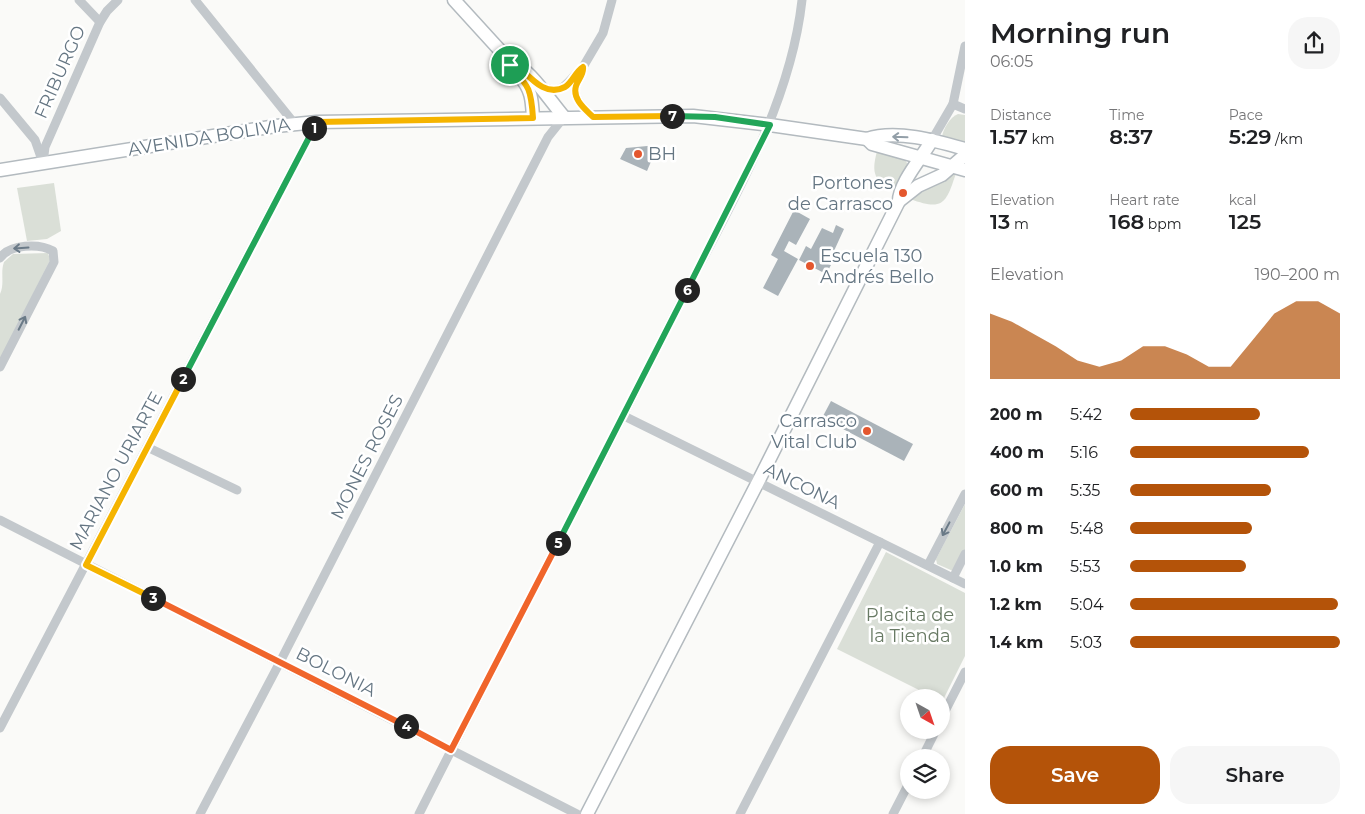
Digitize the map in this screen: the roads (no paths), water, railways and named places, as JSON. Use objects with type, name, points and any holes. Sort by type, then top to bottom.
[{"type":"street","points":[[79,0],[100,22]]},
{"type":"street","name":"FRIBURGO","points":[[43,163],[45,147],[100,22],[107,11],[118,0]]},
{"type":"street","points":[[195,0],[294,123]]},
{"type":"street","points":[[454,0],[506,57],[510,65],[528,86],[532,96],[533,118]]},
{"type":"street","points":[[537,84],[551,89],[562,88],[569,84],[583,67],[603,33],[612,0]]},
{"type":"street","points":[[419,814],[624,416],[770,125],[792,56],[802,0]]},
{"type":"street","points":[[588,814],[758,482],[898,201],[906,179],[921,158],[953,104],[965,46]]},
{"type":"street","points":[[506,57],[514,61],[537,84],[564,117]]},
{"type":"street","points":[[583,67],[584,72],[576,86],[576,93],[582,105],[593,117]]},
{"type":"street","points":[[0,98],[35,140],[43,163]]},
{"type":"street","points":[[953,104],[965,109]]},
{"type":"street","name":"AVENIDA BOLIVIA","points":[[0,170],[294,123],[693,116],[770,125],[867,140],[872,144],[959,168]]},
{"type":"street","name":"MONES ROSES","points":[[200,814],[280,662],[548,138],[564,117]]},
{"type":"street","name":"MARIANO URIARTE","points":[[0,728],[317,122]]},
{"type":"street","name":"AVENIDA BOLIVIA","points":[[867,140],[877,136],[932,140],[965,149]]},
{"type":"street","points":[[898,201],[918,186],[959,168],[965,155]]},
{"type":"street","points":[[0,258],[4,253],[14,248],[46,247],[53,251],[54,262],[0,367]]},
{"type":"street","name":"ANCONA","points":[[624,416],[928,564],[965,584]]},
{"type":"street","points":[[148,447],[236,490]]},
{"type":"street","points":[[928,564],[965,494]]},
{"type":"street","name":"BOLONIA","points":[[0,520],[577,814]]},
{"type":"street","points":[[740,814],[880,542]]},
{"type":"street","points":[[953,578],[965,554]]},
{"type":"street","points":[[950,701],[965,672]]},
{"type":"street","points":[[893,814],[901,799]]},
{"type":"place","name":"BH","points":[[638,154]]},
{"type":"place","name":"Portones de Carrasco","points":[[903,193]]},
{"type":"place","name":"Escuela 130 Andrés Bello","points":[[810,266]]},
{"type":"place","name":"Carrasco Vital Club","points":[[867,431]]},
{"type":"park label","name":"Placita de la Tienda","points":[[910,625]]}]
